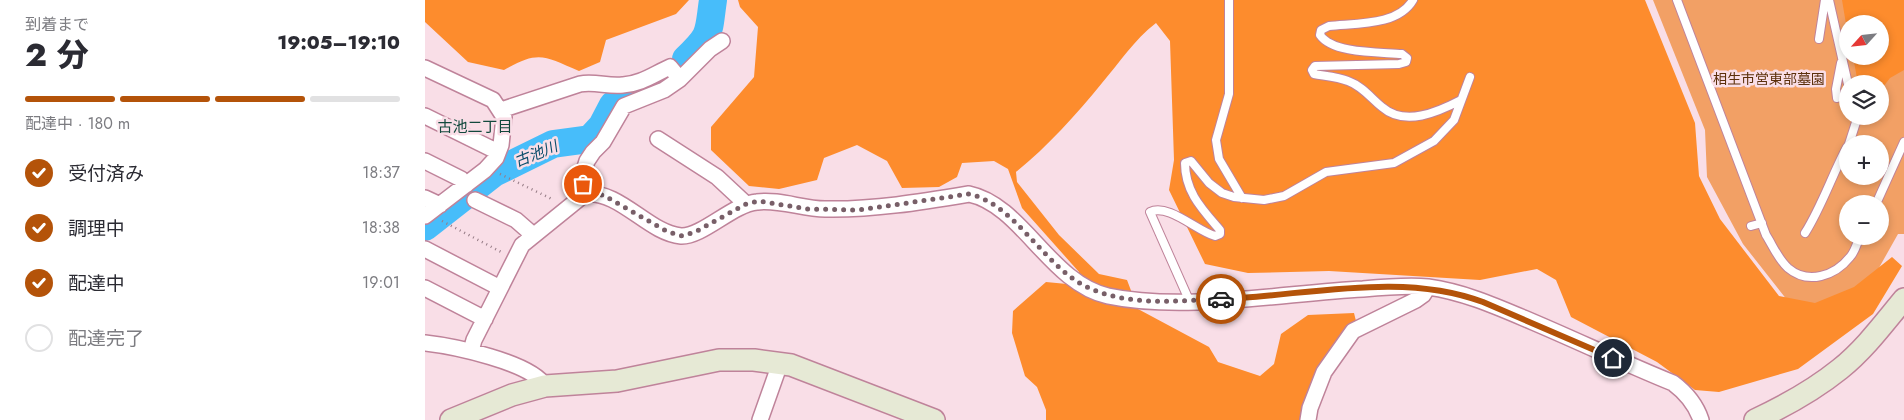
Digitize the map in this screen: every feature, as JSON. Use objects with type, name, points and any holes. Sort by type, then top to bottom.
[{"type":"street","points":[[585,194],[583,174],[587,161],[603,142],[624,106],[664,90],[722,41]]},
{"type":"street","points":[[501,110],[580,84],[590,82],[623,86],[651,79],[670,67],[680,78]]},
{"type":"street","points":[[425,68],[493,100],[501,110],[504,118],[499,152],[496,158],[485,170],[425,216]]},
{"type":"street","points":[[425,116],[499,152]]},
{"type":"street","points":[[658,139],[717,177],[746,204]]},
{"type":"street","points":[[425,160],[461,180],[466,185]]},
{"type":"street","points":[[471,352],[522,245],[532,234],[557,218],[567,207],[585,194],[603,195],[668,232],[682,236],[695,232],[746,204],[758,201],[808,209],[859,210],[969,194],[982,197],[1002,211],[1052,261],[1075,280],[1107,295],[1147,301],[1189,300],[1326,290],[1428,287],[1466,295],[1515,314],[1628,365],[1673,383],[1681,389],[1695,407],[1701,420]]},
{"type":"street","points":[[425,198],[440,205]]},
{"type":"street","points":[[475,200],[516,220],[532,234]]},
{"type":"street","points":[[425,249],[500,288]]},
{"type":"street","points":[[1308,420],[1310,408],[1324,372],[1353,331],[1416,300],[1423,295],[1428,287]]},
{"type":"street","points":[[425,288],[485,320]]},
{"type":"street","points":[[1755,420],[1796,400],[1840,369],[1868,343],[1904,299]]},
{"type":"street","points":[[425,342],[471,352],[527,370],[541,380],[545,386]]},
{"type":"street","points":[[451,420],[512,395],[545,386],[617,381],[719,360],[791,365],[934,420]]},
{"type":"street","points":[[760,420],[777,372],[777,363]]},
{"type":"lane","points":[[1229,0],[1229,94],[1216,140],[1219,159],[1242,198]]},
{"type":"lane","points":[[1413,0],[1410,6],[1389,18],[1329,26],[1321,30],[1320,35],[1324,42],[1335,46],[1401,54],[1407,58],[1406,62],[1399,64],[1315,66],[1312,70],[1314,74],[1349,81],[1396,116],[1409,118],[1426,114],[1447,108],[1461,100]]},
{"type":"lane","points":[[1677,0],[1762,223],[1777,255],[1789,269],[1806,277],[1821,277],[1833,273],[1851,257],[1856,245]]},
{"type":"lane","points":[[1819,39],[1825,0]]},
{"type":"lane","points":[[1829,0],[1839,47]]},
{"type":"lane","points":[[1837,98],[1836,90],[1841,65]]},
{"type":"lane","points":[[1189,300],[1150,212],[1154,210],[1167,211],[1204,233],[1215,236],[1220,234],[1220,230],[1190,193],[1185,178],[1185,163],[1191,161],[1209,183],[1222,193],[1242,198],[1264,200],[1284,196],[1326,172],[1376,166],[1401,160],[1434,141],[1454,120],[1471,77]]},
{"type":"lane","points":[[1880,195],[1904,142]]},
{"type":"lane","points":[[1805,233],[1817,214],[1831,177],[1839,162]]},
{"type":"lane","points":[[1751,226],[1762,223]]},
{"type":"path","points":[[501,174],[567,207]]},
{"type":"path","points":[[442,222],[515,259]]},
{"type":"green space","name":"相生市営東部墓園","points":[[1653,0],[1846,0],[1846,15],[1839,15],[1839,65],[1889,65],[1889,57],[1904,58],[1904,234],[1898,234],[1871,282],[1807,309],[1791,305],[1743,244],[1707,177],[1705,130]]},
{"type":"shaded area","points":[[425,0],[689,0],[676,14],[606,40],[600,62],[579,71],[542,57],[526,60],[504,70],[468,62],[425,22]]},
{"type":"shaded area","points":[[738,0],[1645,0],[1695,123],[1699,176],[1720,219],[1779,296],[1815,303],[1854,287],[1892,257],[1902,266],[1873,314],[1798,369],[1719,392],[1695,390],[1657,362],[1571,317],[1556,280],[1537,269],[1480,280],[1329,271],[1248,273],[1205,264],[1169,190],[1174,160],[1170,41],[1156,23],[1134,44],[1061,130],[1016,172],[1017,182],[1059,235],[1099,274],[1127,280],[1138,309],[1209,347],[1218,362],[1260,376],[1274,364],[1281,334],[1308,315],[1354,313],[1357,325],[1314,381],[1301,420],[1046,420],[1046,410],[1037,387],[1025,376],[1012,333],[1013,311],[1046,282],[1067,284],[1079,272],[1022,208],[1008,169],[994,161],[962,163],[957,177],[939,187],[902,188],[887,161],[857,145],[824,158],[817,180],[779,189],[749,186],[711,150],[711,127],[754,77],[758,27],[740,7]]},
{"type":"shaded area","points":[[1842,0],[1904,0],[1904,70],[1889,79],[1889,75],[1856,75],[1855,65],[1889,65],[1889,15],[1844,15]]},
{"type":"waterway","name":"古池川","points":[[686,59],[705,38],[709,27],[713,0]]},
{"type":"waterway","name":"古池川","points":[[425,227],[494,173],[553,144],[590,139],[602,126],[613,105],[626,97],[657,85],[671,74]]},
{"type":"way so far","points":[[583,184],[585,194],[603,195],[668,232],[682,236],[695,232],[746,204],[758,201],[808,209],[859,210],[969,194],[982,197],[1002,211],[1052,261],[1075,280],[1107,295],[1147,301],[1221,299]]},
{"type":"district","name":"古池二丁目","points":[[475,127]]},
{"type":"route","points":[[1221,299],[1326,290],[1428,287],[1466,295],[1515,314],[1613,358]]}]
